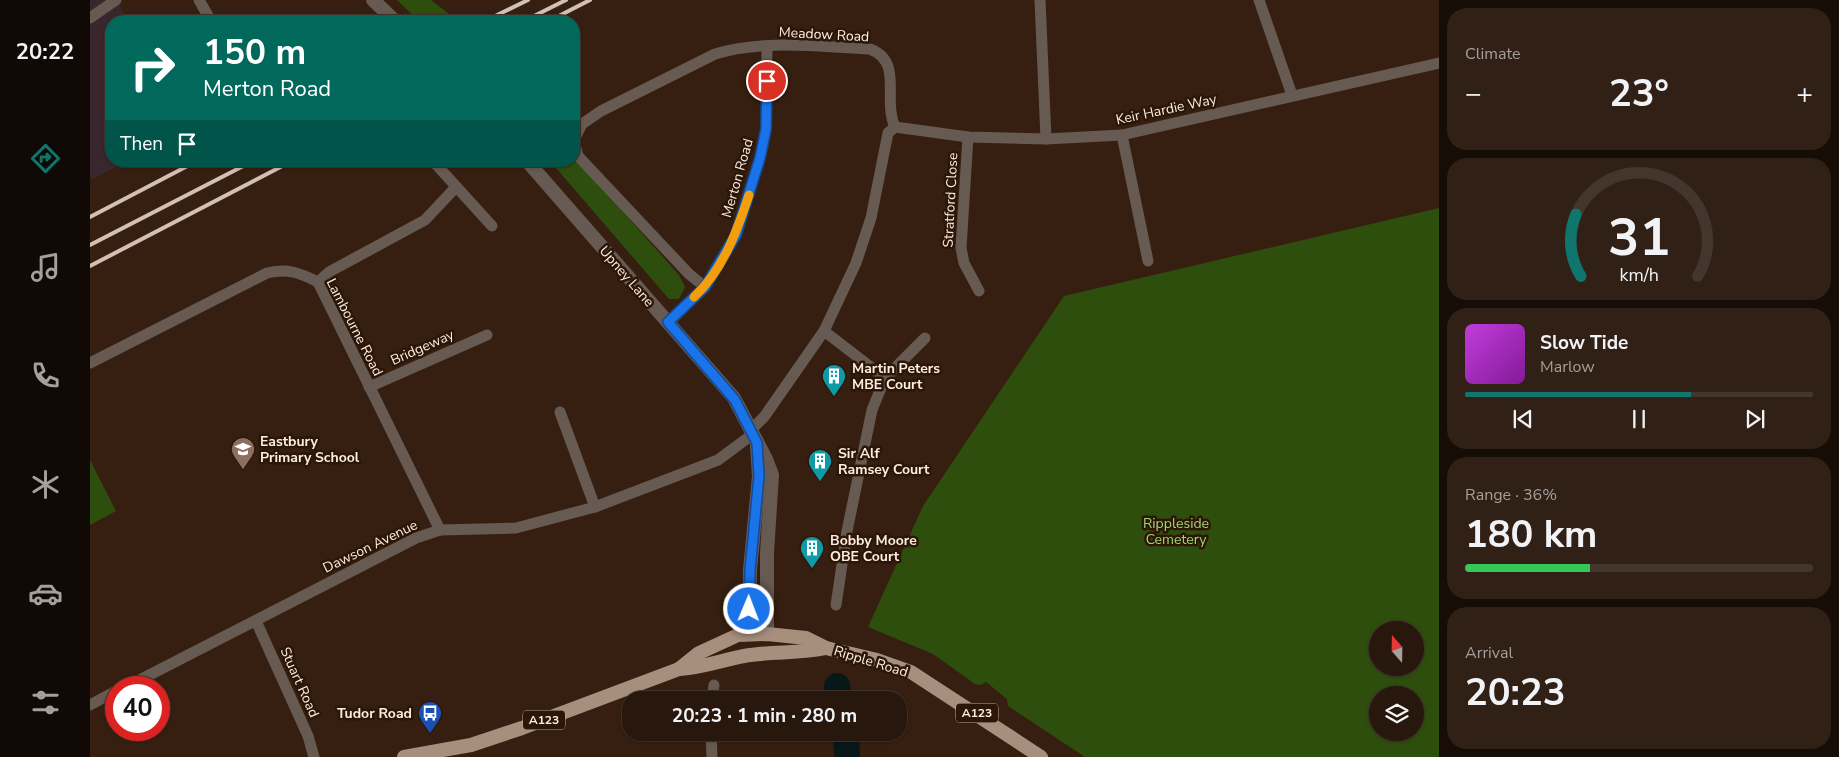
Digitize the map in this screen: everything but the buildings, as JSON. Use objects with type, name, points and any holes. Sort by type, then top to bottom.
[{"type":"main road","name":"Ripple Road","points":[[679,669],[698,653],[730,638],[749,634],[763,640],[806,638],[826,648],[878,660],[911,672],[1041,757]]},
{"type":"main road","points":[[746,656],[763,640],[778,652]]},
{"type":"main road","name":"Ripple Road","points":[[404,757],[471,744],[522,728],[679,669],[699,668],[746,656],[778,652],[805,653],[826,648]]},
{"type":"street","points":[[199,0],[208,15]]},
{"type":"street","points":[[373,0],[389,15]]},
{"type":"street","points":[[1040,0],[1046,139]]},
{"type":"street","points":[[1259,0],[1292,95]]},
{"type":"street","points":[[90,18],[114,2]]},
{"type":"street","name":"Meadow Road","points":[[580,128],[582,124],[601,111],[715,54],[726,51],[794,45],[870,50],[881,54],[887,62],[890,74],[889,104],[895,128]]},
{"type":"street","name":"Merton Road","points":[[668,322],[705,287],[736,235],[760,158],[766,129],[767,47]]},
{"type":"street","name":"Keir Hardie Way","points":[[895,128],[906,127],[968,136],[1046,139],[1122,135],[1439,63]]},
{"type":"street","points":[[754,436],[764,417],[824,331],[856,262],[872,218],[888,133],[895,128]]},
{"type":"street","points":[[1122,135],[1148,261]]},
{"type":"street","name":"Stratford Close","points":[[968,136],[961,248],[964,264],[979,292]]},
{"type":"street","name":"Meadow Road","points":[[580,158],[689,274],[705,287]]},
{"type":"street","points":[[438,167],[492,226]]},
{"type":"street","name":"Upney Lane","points":[[532,167],[735,400],[766,459],[772,475],[763,640]]},
{"type":"street","points":[[318,282],[329,272],[425,220],[456,187]]},
{"type":"street","name":"Lambourne Road","points":[[90,363],[267,273],[282,269],[290,270],[318,282],[440,530]]},
{"type":"street","points":[[824,331],[885,378]]},
{"type":"street","name":"Bridgeway","points":[[370,387],[487,335]]},
{"type":"street","points":[[836,605],[847,530],[872,410],[885,378],[925,338]]},
{"type":"street","points":[[560,412],[595,507]]},
{"type":"street","name":"Upney Lane","points":[[749,634],[750,570],[759,476],[754,436]]},
{"type":"street","name":"Dawson Avenue","points":[[148,676],[416,538],[440,530],[516,528],[595,507],[718,460],[754,436]]},
{"type":"street","name":"Stuart Road","points":[[256,621],[308,736],[314,757]]},
{"type":"street","points":[[713,691],[714,685]]},
{"type":"street","points":[[90,705],[105,697]]},
{"type":"street","points":[[711,741],[712,757]]},
{"type":"shaded area","points":[[90,0],[117,0],[124,15],[105,15],[105,167],[116,167],[92,179],[90,175]]},
{"type":"green space","points":[[397,0],[431,0],[450,15],[413,15]]},
{"type":"green space","points":[[580,164],[679,275],[685,287],[679,299],[669,299],[555,167],[580,167]]},
{"type":"green space","name":"Rippleside Cemetery","points":[[1439,208],[1439,757],[1085,757],[1008,706],[1007,699],[986,682],[981,685],[975,684],[933,654],[868,627],[923,506],[1064,296]]},
{"type":"green space","points":[[90,460],[116,511],[90,525]]},
{"type":"waterway","points":[[837,686],[838,691]]},
{"type":"waterway","points":[[846,741],[847,757]]},
{"type":"railway","points":[[497,15],[528,0]]},
{"type":"railway","points":[[536,15],[566,0]]},
{"type":"railway","points":[[561,15],[590,0]]},
{"type":"railway","points":[[90,217],[186,167]]},
{"type":"railway","points":[[90,245],[241,167]]},
{"type":"railway","points":[[90,266],[280,167]]},
{"type":"slow traffic","points":[[694,297],[705,287],[736,235],[749,195]]},
{"type":"place","name":"Martin Peters MBE Court","points":[[834,397]]},
{"type":"place","name":"Eastbury Primary School","points":[[243,470]]},
{"type":"place","name":"Sir Alf Ramsey Court","points":[[820,482]]},
{"type":"place","name":"Bobby Moore OBE Court","points":[[812,569]]},
{"type":"place","name":"Tudor Road","points":[[430,734]]},
{"type":"route","points":[[749,609],[749,583],[757,514],[759,476],[757,443],[728,390],[668,322],[705,287],[736,235],[760,158],[766,129],[767,81]]}]
